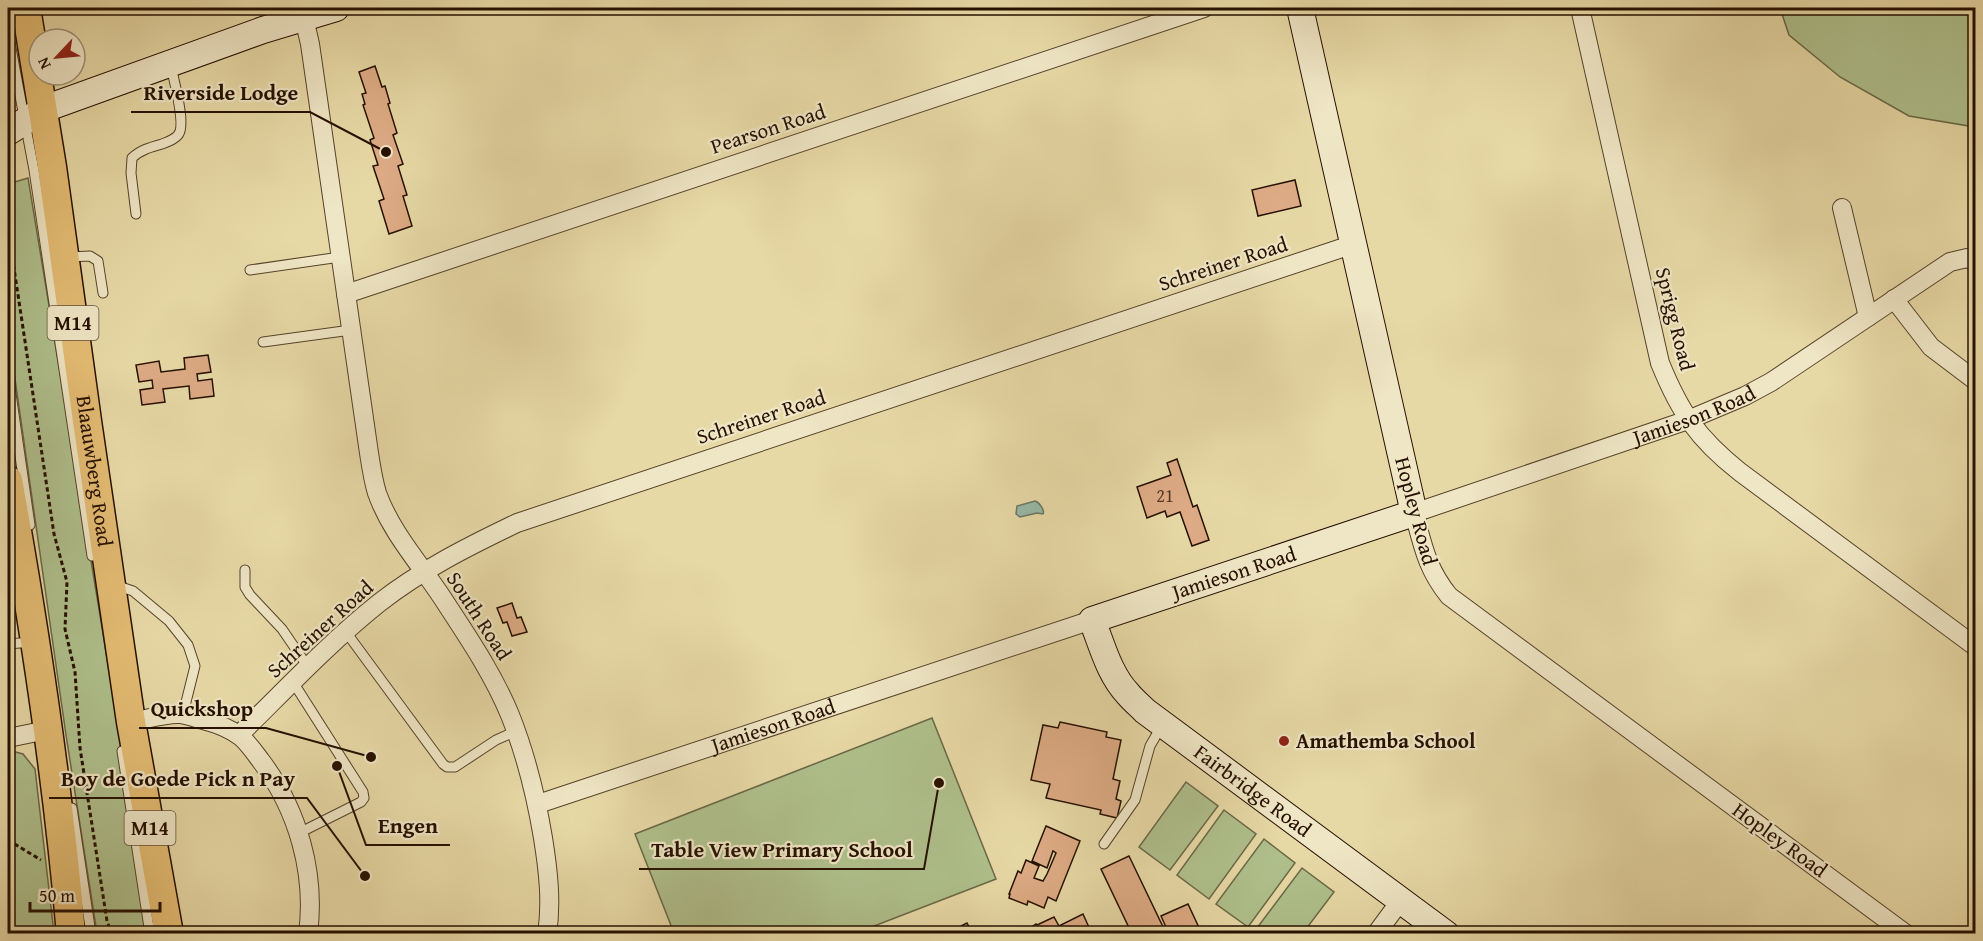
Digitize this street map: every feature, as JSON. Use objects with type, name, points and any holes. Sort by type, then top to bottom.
[{"type":"main road","name":"Blaauwberg Road","points":[[27,8],[25,120],[64,258],[103,577],[126,734],[169,933]]},
{"type":"main road","points":[[8,480],[21,551],[21,643],[47,730],[66,873],[71,933]]},
{"type":"street","name":"Pearson Road","points":[[346,294],[1204,8]]},
{"type":"street","name":"Hopley Road","points":[[1300,8],[1414,513],[1426,559],[1437,581],[1449,596],[1906,933]]},
{"type":"street","name":"Sprigg Road","points":[[1580,8],[1660,363],[1674,397],[1688,420],[1724,459],[1740,472],[1976,647]]},
{"type":"street","points":[[25,120],[170,63],[316,12]]},
{"type":"street","name":"South Road","points":[[316,12],[310,44],[369,453],[377,492],[390,520],[484,664],[510,714],[538,804],[546,859],[550,918],[548,933]]},
{"type":"street","points":[[1842,208],[1868,317]]},
{"type":"street","name":"Schreiner Road","points":[[239,735],[308,667],[380,603],[456,552],[517,523],[1354,244]]},
{"type":"street","name":"Jamieson Road","points":[[538,804],[1688,420],[1745,396],[1771,382],[1950,262],[1967,258],[1976,262]]},
{"type":"street","points":[[1901,295],[1931,347],[1976,381]]},
{"type":"street","name":"Fairbridge Road","points":[[1092,620],[1106,657],[1127,693],[1163,724],[1446,933]]},
{"type":"street","points":[[126,734],[167,715],[183,714],[213,723],[239,735],[272,775],[294,818],[307,864],[310,916],[308,933]]},
{"type":"street","points":[[8,738],[47,730]]},
{"type":"street","points":[[1376,933],[1401,900]]},
{"type":"lane","points":[[8,32],[34,170],[103,577],[133,591],[170,621],[188,645],[195,666],[183,714]]},
{"type":"lane","points":[[136,214],[131,173],[132,158],[138,152],[172,140],[180,134],[181,118],[170,63]]},
{"type":"lane","points":[[64,258],[90,256],[98,261],[103,293]]},
{"type":"lane","points":[[250,270],[340,257]]},
{"type":"lane","points":[[263,342],[351,330]]},
{"type":"lane","points":[[8,373],[21,551]]},
{"type":"lane","points":[[245,570],[245,587],[250,596],[282,628],[308,667]]},
{"type":"lane","points":[[346,632],[447,767],[455,767],[496,740],[516,731]]},
{"type":"lane","points":[[293,682],[363,792],[364,798],[361,802],[299,833]]},
{"type":"lane","points":[[1104,844],[1135,800],[1151,743],[1163,724]]},
{"type":"lane","points":[[126,734],[150,933]]},
{"type":"lane","points":[[70,793],[91,933]]},
{"type":"path","points":[[9,235],[54,534],[67,582],[65,629],[75,672],[80,748],[107,921],[112,933]]},
{"type":"path","points":[[8,840],[44,861]]},
{"type":"green space","points":[[1780,8],[1975,8],[1975,127],[1909,116],[1840,77],[1789,35]]},
{"type":"green space","points":[[28,178],[118,725],[147,933],[97,933],[8,330],[8,184]]},
{"type":"green space","points":[[932,718],[996,879],[856,933],[674,933],[635,834]]},
{"type":"green space","points":[[8,750],[23,754],[35,769],[54,933],[8,933]]},
{"type":"green space","points":[[1186,782],[1218,806],[1170,870],[1139,847]]},
{"type":"green space","points":[[1224,810],[1256,834],[1209,899],[1177,875]]},
{"type":"green space","points":[[1264,839],[1295,863],[1248,927],[1216,904]]},
{"type":"green space","points":[[1302,868],[1334,892],[1303,933],[1254,932]]},
{"type":"shaded area","points":[[1035,501],[1041,506],[1043,514],[1020,517],[1016,514],[1017,506]]},
{"type":"building","points":[[375,66],[382,87],[385,86],[397,133],[393,135],[403,164],[398,166],[407,195],[403,196],[412,226],[389,234],[379,201],[384,199],[373,166],[378,165],[370,140],[374,138],[363,105],[365,104],[362,94],[366,93],[359,72]]},
{"type":"building","points":[[1295,180],[1301,206],[1258,216],[1252,190]]},
{"type":"building","points":[[208,355],[211,372],[197,374],[198,381],[212,379],[214,396],[190,399],[189,386],[163,389],[165,402],[142,405],[140,390],[153,388],[152,380],[139,382],[136,365],[159,361],[161,372],[185,369],[184,358]]},
{"type":"building","points":[[1177,459],[1193,507],[1197,505],[1209,540],[1192,546],[1180,512],[1167,517],[1165,511],[1147,518],[1137,487],[1171,475],[1167,463]]},
{"type":"building","points":[[512,603],[517,618],[521,617],[527,632],[512,636],[507,622],[503,623],[497,608]]},
{"type":"building","points":[[1060,722],[1107,732],[1106,737],[1121,740],[1113,779],[1120,781],[1116,799],[1121,801],[1117,818],[1100,814],[1101,810],[1046,798],[1050,784],[1031,780],[1043,725],[1058,728]]},
{"type":"building","points":[[1046,826],[1080,841],[1056,901],[1048,897],[1044,908],[1028,901],[1027,905],[1009,898],[1009,894],[1018,871],[1021,873],[1026,860],[1039,866],[1034,878],[1043,881],[1047,874],[1056,853],[1053,851],[1047,868],[1032,861]]},
{"type":"building","points":[[1129,856],[1165,931],[1163,934],[1132,934],[1101,869]]},
{"type":"building","points":[[1188,904],[1202,934],[1169,934],[1161,916]]},
{"type":"building","points":[[1083,914],[1092,934],[1021,934],[1036,924],[1054,917],[1059,926]]},
{"type":"building","points":[[967,923],[973,934],[945,934]]},
{"type":"place","name":"Riverside Lodge","points":[[386,152]]},
{"type":"place","name":"Amathemba School","points":[[1284,741]]},
{"type":"place","name":"Quickshop","points":[[371,757]]},
{"type":"place","name":"Engen","points":[[337,766]]},
{"type":"place","name":"Table View Primary School","points":[[939,783]]},
{"type":"place","name":"Boy de Goede Pick n Pay","points":[[365,876]]}]
